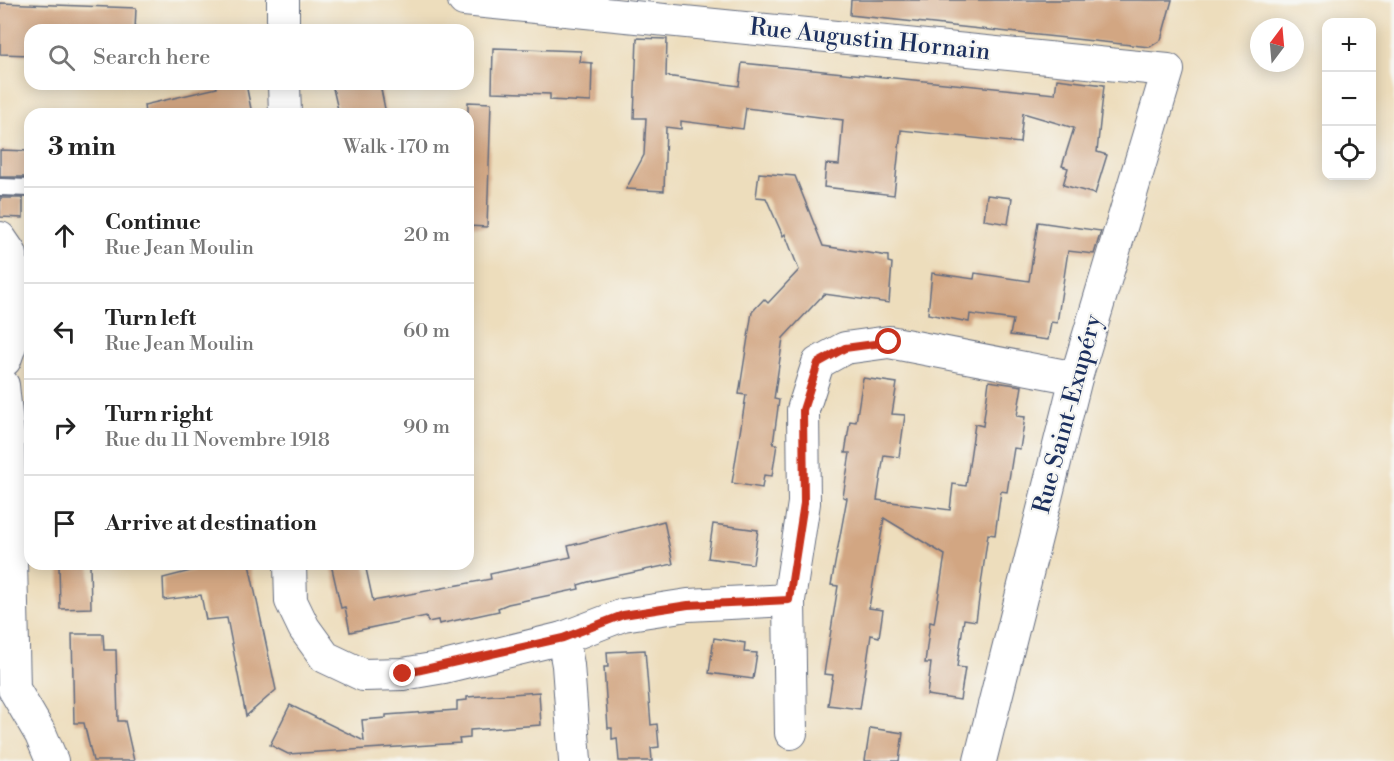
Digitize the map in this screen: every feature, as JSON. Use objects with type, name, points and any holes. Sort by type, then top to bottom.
[{"type":"street","points":[[283,0],[283,24]]},
{"type":"street","name":"Rue Augustin Hornain","points":[[464,0],[1168,70]]},
{"type":"street","name":"Rue Saint-Exupéry","points":[[980,761],[1076,378],[1168,70]]},
{"type":"street","points":[[284,90],[285,108]]},
{"type":"street","points":[[0,238],[11,254],[11,343],[4,360],[0,363]]},
{"type":"street","points":[[791,733],[789,600],[804,503],[803,410],[818,363],[845,348],[889,342],[1076,378]]},
{"type":"street","points":[[0,381],[3,385],[8,434],[7,690],[41,735],[52,761]]},
{"type":"street","points":[[290,570],[291,601],[304,628],[325,657],[363,675],[403,674],[444,667],[563,638],[623,615],[688,605],[789,600]]},
{"type":"street","points":[[563,638],[568,665],[575,761]]},
{"type":"lane","points":[[0,187],[24,188]]},
{"type":"building","points":[[851,0],[1172,0],[1161,40],[1150,47],[850,15]]},
{"type":"building","points":[[0,3],[136,8],[135,24],[24,24],[24,55],[0,54]]},
{"type":"building","points":[[637,38],[667,39],[666,76],[739,86],[742,63],[1055,94],[1057,79],[1104,85],[1097,152],[1107,155],[1095,194],[1063,185],[1068,168],[1062,166],[1074,128],[1023,113],[1020,143],[901,130],[894,195],[824,187],[826,164],[839,165],[843,120],[746,108],[743,129],[681,121],[681,129],[666,127],[664,191],[626,189],[644,155],[646,118],[634,118]]},
{"type":"building","points":[[493,48],[581,51],[580,62],[592,63],[591,102],[550,100],[550,94],[492,92]]},
{"type":"building","points":[[208,90],[247,90],[251,108],[144,108],[144,105]]},
{"type":"building","points":[[333,90],[381,90],[385,108],[338,108]]},
{"type":"building","points":[[468,102],[491,103],[487,227],[474,226],[474,108],[468,108]]},
{"type":"building","points":[[0,150],[24,151],[24,177],[0,177]]},
{"type":"building","points":[[759,173],[795,176],[823,246],[888,256],[888,262],[892,263],[889,303],[824,294],[783,338],[774,399],[779,400],[773,444],[777,444],[772,476],[764,475],[762,488],[732,483],[746,395],[739,394],[752,312],[764,299],[768,303],[799,270],[785,234],[783,236],[766,198],[756,197]]},
{"type":"building","points":[[987,195],[1012,198],[1008,224],[984,220]]},
{"type":"building","points":[[0,198],[23,198],[23,218],[0,217]]},
{"type":"building","points":[[1038,222],[1101,231],[1094,254],[1068,251],[1057,323],[1051,322],[1048,340],[1010,335],[1013,320],[970,314],[969,322],[928,314],[932,273],[974,279],[975,273],[1029,281]]},
{"type":"building","points":[[863,378],[897,383],[892,414],[905,415],[899,457],[884,455],[877,500],[950,510],[953,484],[966,486],[975,424],[983,426],[989,381],[1022,386],[1017,416],[1025,417],[1020,449],[1014,448],[1007,492],[1001,491],[995,535],[988,534],[976,621],[964,619],[957,667],[965,668],[960,700],[927,695],[931,663],[925,663],[930,622],[934,623],[945,555],[884,518],[869,608],[883,610],[879,637],[871,635],[860,709],[828,705],[833,675],[824,674],[838,586],[831,585],[847,498],[843,497],[850,453],[845,453],[850,421],[856,422]]},
{"type":"building","points":[[664,521],[673,564],[588,582],[578,585],[579,589],[508,604],[498,608],[499,611],[439,624],[438,620],[428,622],[426,616],[350,632],[345,607],[341,608],[332,570],[366,570],[373,601],[491,579],[490,574],[571,557],[568,546]]},
{"type":"building","points":[[713,524],[758,530],[753,564],[708,558]]},
{"type":"building","points":[[59,570],[90,570],[91,608],[60,609]]},
{"type":"building","points":[[194,570],[250,570],[276,690],[246,716],[227,618],[206,620],[201,595],[164,600],[163,578]]},
{"type":"building","points":[[72,634],[103,634],[104,650],[116,650],[118,721],[125,721],[134,761],[93,761],[84,723],[74,723]]},
{"type":"building","points":[[714,638],[745,643],[744,652],[757,653],[753,679],[709,673]]},
{"type":"building","points":[[645,650],[651,725],[657,724],[659,747],[651,748],[652,761],[619,761],[617,738],[612,739],[612,728],[608,728],[604,667],[608,667],[607,652]]},
{"type":"building","points":[[539,692],[541,725],[470,730],[470,738],[459,739],[460,743],[288,754],[270,745],[290,705],[364,741],[362,720],[386,718],[386,715],[457,710],[457,701],[467,700],[467,697]]},
{"type":"building","points":[[870,728],[903,733],[899,761],[865,761]]},
{"type":"route","points":[[403,674],[444,667],[563,638],[623,615],[688,605],[789,600],[804,503],[803,410],[818,363],[845,348],[889,342]]}]
